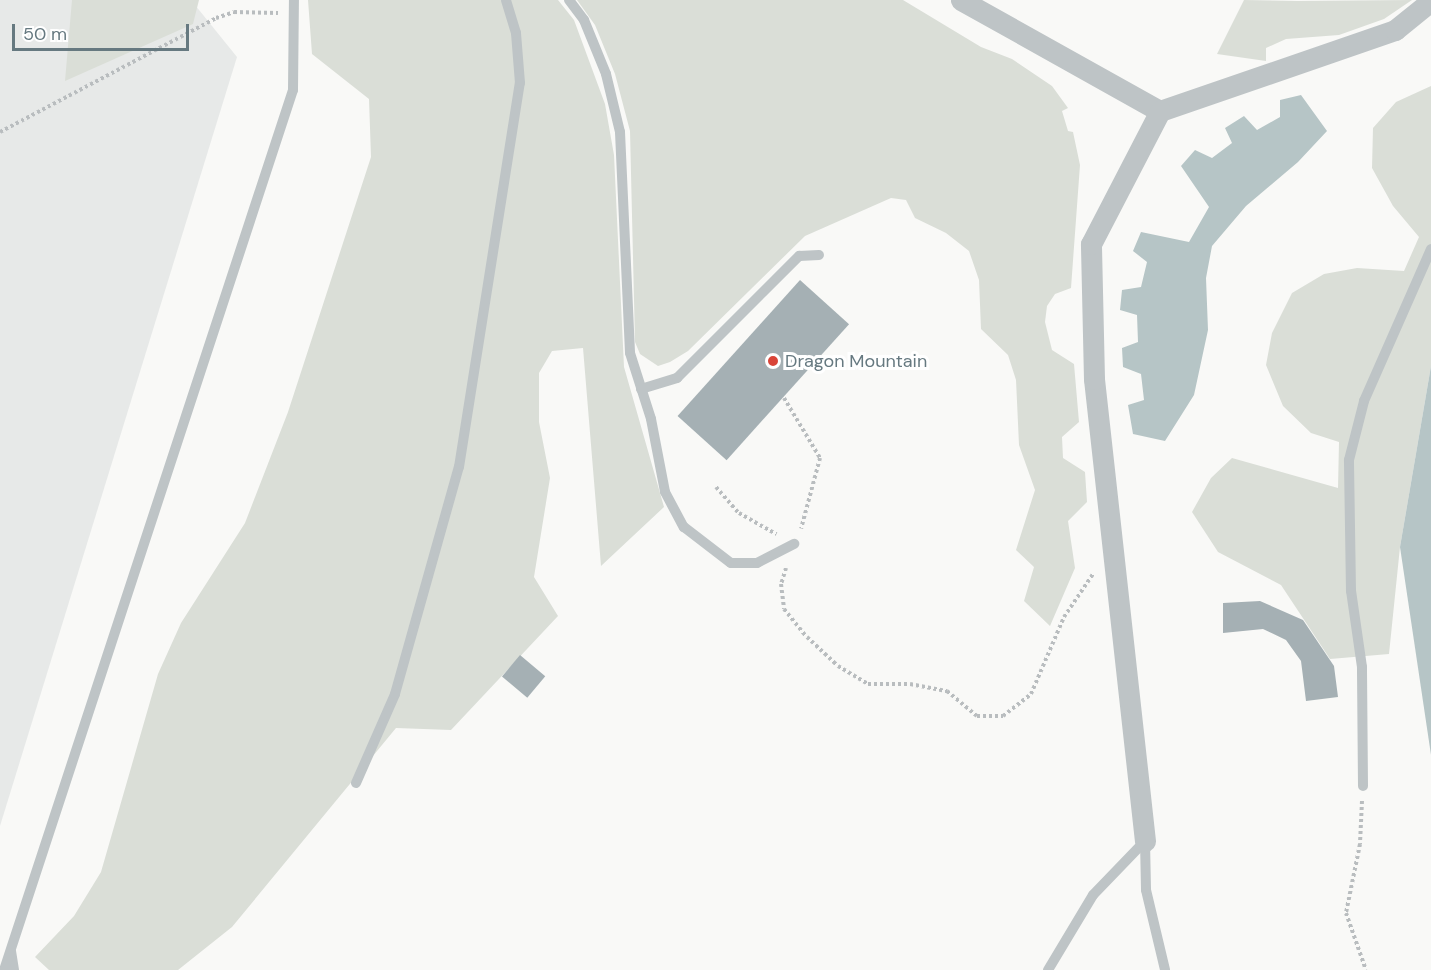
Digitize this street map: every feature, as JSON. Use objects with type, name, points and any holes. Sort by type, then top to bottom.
[{"type":"street","points":[[961,0],[1160,111]]},
{"type":"street","points":[[1145,841],[1094,379],[1091,244],[1160,111],[1395,30],[1431,1]]},
{"type":"lane","points":[[4,970],[293,90],[297,13],[294,0]]},
{"type":"lane","points":[[356,783],[394,694],[459,467],[520,83],[516,33],[506,0]]},
{"type":"lane","points":[[568,0],[584,20],[606,74],[620,132],[630,353],[641,389],[665,492],[684,527],[731,563],[757,563],[794,544]]},
{"type":"lane","points":[[1362,786],[1362,667],[1351,591],[1349,460],[1364,401],[1431,249]]},
{"type":"lane","points":[[641,389],[677,378],[799,256],[819,255]]},
{"type":"lane","points":[[1048,970],[1093,895],[1145,841]]},
{"type":"lane","points":[[1145,841],[1146,890],[1165,970]]},
{"type":"lane","points":[[11,948],[14,970]]},
{"type":"path","points":[[0,132],[216,18],[234,12],[297,13]]},
{"type":"path","points":[[784,398],[820,458],[808,513],[794,544],[781,584],[784,609],[807,638],[838,666],[868,684],[910,684],[947,691],[977,716],[1003,716],[1031,694],[1064,617],[1111,548]]},
{"type":"path","points":[[716,487],[739,513],[794,544]]},
{"type":"path","points":[[1362,786],[1360,844],[1346,913],[1366,970]]},
{"type":"shaded area","points":[[0,0],[191,0],[237,57],[0,826]]},
{"type":"shaded area","points":[[72,0],[199,0],[193,24],[65,81]]},
{"type":"shaded area","points":[[308,0],[558,0],[574,20],[605,104],[614,155],[624,367],[664,507],[601,566],[583,348],[552,351],[539,373],[539,422],[550,478],[534,577],[558,616],[451,730],[396,728],[232,927],[178,970],[49,970],[35,957],[74,916],[101,872],[158,674],[181,623],[245,523],[288,412],[371,157],[369,99],[312,54]]},
{"type":"shaded area","points":[[577,0],[903,0],[981,47],[1012,59],[1052,86],[1068,108],[1062,111],[1068,131],[1073,132],[1080,165],[1071,288],[1055,294],[1047,306],[1045,322],[1052,350],[1074,364],[1079,422],[1062,437],[1063,458],[1085,472],[1087,502],[1068,521],[1075,568],[1050,626],[1024,601],[1034,567],[1016,550],[1035,490],[1019,445],[1016,380],[1008,355],[981,329],[979,280],[969,251],[946,233],[915,218],[906,200],[891,198],[805,236],[688,351],[670,362],[658,366],[640,354],[635,342],[630,131],[615,74],[595,25]]},
{"type":"shaded area","points":[[1244,0],[1412,0],[1384,19],[1339,35],[1286,39],[1266,48],[1266,61],[1217,54]]},
{"type":"shaded area","points":[[1431,86],[1431,366],[1400,547],[1389,654],[1330,659],[1281,585],[1218,552],[1192,512],[1211,478],[1232,458],[1338,488],[1339,442],[1311,433],[1283,406],[1266,365],[1272,333],[1292,293],[1324,274],[1357,268],[1404,271],[1419,237],[1393,206],[1372,168],[1373,128],[1396,102]]},
{"type":"shaded area","points":[[1301,95],[1327,131],[1298,162],[1246,206],[1212,246],[1206,278],[1208,330],[1194,395],[1165,441],[1133,434],[1128,405],[1144,400],[1141,374],[1123,367],[1122,348],[1138,342],[1137,315],[1120,310],[1122,290],[1141,287],[1147,262],[1133,251],[1141,232],[1189,242],[1209,207],[1181,166],[1195,150],[1212,158],[1232,143],[1225,128],[1244,116],[1257,130],[1280,117],[1280,100]]},
{"type":"shaded area","points":[[1431,366],[1431,755],[1400,547]]},
{"type":"building","name":"Dragon Mountain","points":[[800,280],[849,324],[727,460],[678,416]]},
{"type":"building","points":[[1260,601],[1303,620],[1334,666],[1338,697],[1306,701],[1301,661],[1286,640],[1263,629],[1223,633],[1223,603]]},
{"type":"building","points":[[520,655],[545,676],[527,698],[502,676]]},
{"type":"place","name":"Dragon Mountain","points":[[773,361]]}]
